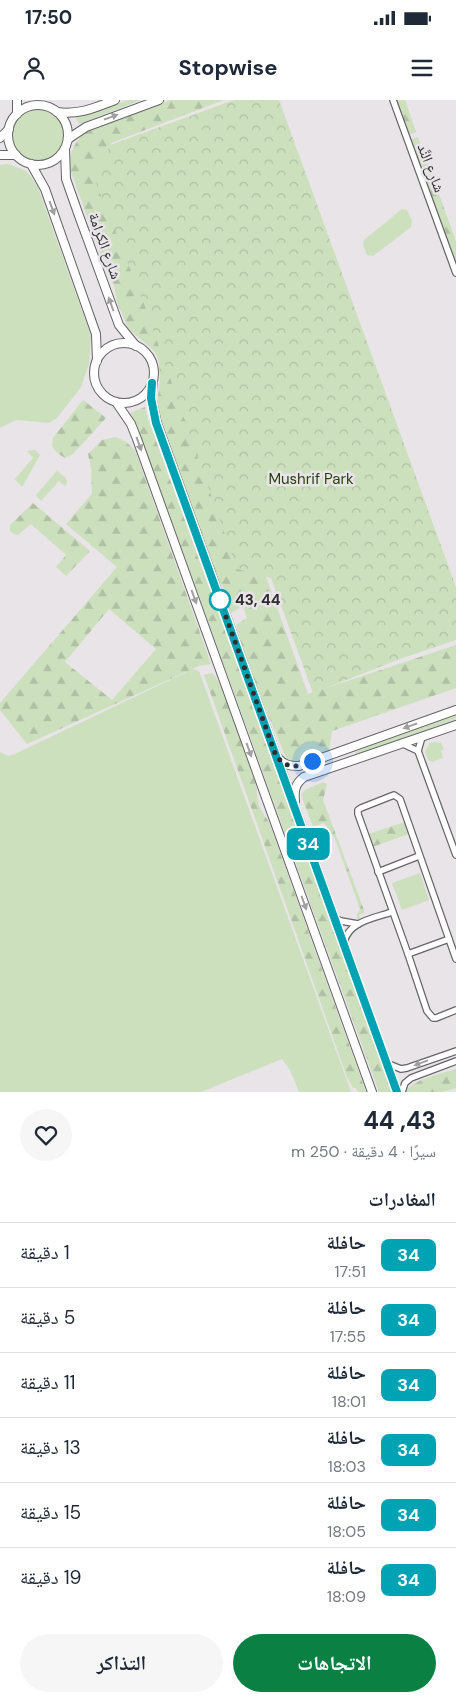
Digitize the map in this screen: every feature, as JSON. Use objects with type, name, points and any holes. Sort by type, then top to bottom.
[{"type":"main road","points":[[17,100],[17,114]]},
{"type":"main road","points":[[39,100],[57,112],[71,114],[83,112],[115,100]]},
{"type":"main road","points":[[68,139],[86,127],[159,100]]},
{"type":"main road","points":[[0,138],[9,129],[17,114],[24,109],[32,106],[49,108]]},
{"type":"main road","points":[[9,129],[11,147],[23,161],[41,165],[51,163],[65,149],[68,139],[68,129],[64,120],[57,112]]},
{"type":"main road","name":"شارع الكرامة","points":[[65,149],[64,166],[66,179],[85,232],[119,325],[136,346]]},
{"type":"main road","points":[[0,155],[16,155]]},
{"type":"main road","points":[[31,164],[45,189],[96,334],[94,376],[97,385],[108,398],[116,402],[125,403],[142,397],[152,383]]},
{"type":"main road","points":[[96,361],[106,349],[121,343],[143,349],[152,361],[154,368],[151,398],[156,423],[397,1092]]},
{"type":"main road","points":[[116,402],[131,424],[137,439],[372,1092]]},
{"type":"main road","points":[[276,756],[283,763],[299,766],[456,710]]},
{"type":"main road","points":[[295,805],[295,786],[304,777],[456,725]]},
{"type":"main road","points":[[353,746],[350,755],[356,760]]},
{"type":"street","name":"شارع النَّد","points":[[393,100],[456,273]]},
{"type":"street","points":[[422,737],[418,751],[456,855]]},
{"type":"street","points":[[403,744],[418,751]]},
{"type":"street","points":[[456,959],[397,796],[394,795],[360,808],[358,814],[427,1011],[432,1018],[436,1018],[456,1010]]},
{"type":"street","points":[[378,872],[419,856]]},
{"type":"street","points":[[343,945],[348,933],[358,924],[392,912]]},
{"type":"street","points":[[333,917],[341,921],[358,924]]},
{"type":"street","points":[[408,954],[449,939]]},
{"type":"street","points":[[386,1063],[401,1069],[407,1068],[456,1051]]},
{"type":"street","points":[[402,1092],[405,1083],[410,1078],[456,1062]]},
{"type":"green space","points":[[128,100],[141,100],[79,124],[75,116],[86,115]]},
{"type":"green space","points":[[170,100],[224,100],[111,143],[308,694],[456,645],[456,688],[332,731],[329,752],[294,763],[286,758],[256,691],[236,625],[247,618],[243,606],[231,613],[222,585],[218,582],[159,412],[157,404],[160,380],[159,361],[155,352],[128,328],[117,302],[114,285],[106,269],[70,169],[72,150],[84,133]]},
{"type":"green space","name":"Mushrif Park","points":[[234,100],[279,100],[456,587],[456,640],[400,659],[313,693],[271,578],[237,569],[144,304],[93,175],[104,154],[113,144]]},
{"type":"green space","points":[[395,100],[405,100],[416,132],[408,135]]},
{"type":"green space","points":[[38,110],[48,112],[56,118],[62,126],[64,136],[62,146],[56,154],[48,160],[38,162],[28,160],[20,154],[14,146],[12,136],[14,126],[20,118],[28,112]]},
{"type":"green space","points":[[418,137],[456,241],[456,267],[410,140]]},
{"type":"green space","points":[[8,164],[26,171],[37,185],[91,336],[89,364],[81,387],[57,418],[49,423],[16,420],[0,428],[0,165]]},
{"type":"green space","points":[[402,209],[407,210],[412,220],[411,227],[373,256],[367,255],[363,245],[364,240]]},
{"type":"green space","points":[[83,400],[106,418],[73,454],[65,458],[57,453],[52,446],[53,438]]},
{"type":"green space","points":[[145,407],[392,1092],[379,1092],[137,426],[130,413]]},
{"type":"green space","points":[[115,437],[125,441],[135,450],[211,664],[199,666],[27,744],[0,710],[0,703],[117,567],[66,524],[92,494],[91,468],[88,454],[102,440]],"holes":[[[109,609],[156,649],[112,700],[65,662]]]},
{"type":"green space","points":[[35,450],[40,455],[22,487],[15,479],[33,458],[27,451]]},
{"type":"green space","points":[[57,471],[66,478],[67,483],[65,486],[59,481],[41,501],[36,495]]},
{"type":"green space","points":[[33,503],[90,551],[66,576],[56,567],[66,555],[31,524],[18,535],[10,531],[10,525]]},
{"type":"green space","points":[[193,669],[199,671],[351,1092],[299,1092],[290,1070],[282,1059],[201,1092],[0,1092],[0,752],[8,756],[15,754]]},
{"type":"green space","points":[[212,673],[230,708],[257,789],[257,799],[269,822],[366,1092],[358,1092],[356,1088],[353,1088],[347,1077],[204,675]]},
{"type":"green space","points":[[456,714],[456,719],[355,755],[356,752],[362,749]]},
{"type":"green space","points":[[430,743],[441,743],[444,749],[441,751],[443,758],[432,762],[428,760],[425,751]]},
{"type":"green space","points":[[323,782],[327,784],[323,800],[364,910],[364,913],[359,915],[361,921],[357,919],[360,909],[335,839],[324,823],[313,827],[301,795],[305,790]]},
{"type":"green space","points":[[405,822],[409,834],[372,847],[368,834]]},
{"type":"green space","points":[[420,873],[429,900],[402,910],[392,883]]},
{"type":"green space","points":[[456,1069],[456,1088],[442,1092],[406,1092],[414,1084]]},
{"type":"bus line","name":"34","points":[[152,383],[151,398],[156,423],[397,1092]]},
{"type":"place","name":"43, 44","points":[[220,600]]},
{"type":"route","points":[[220,600],[276,756],[283,763],[291,766],[299,766],[312,761]]}]
